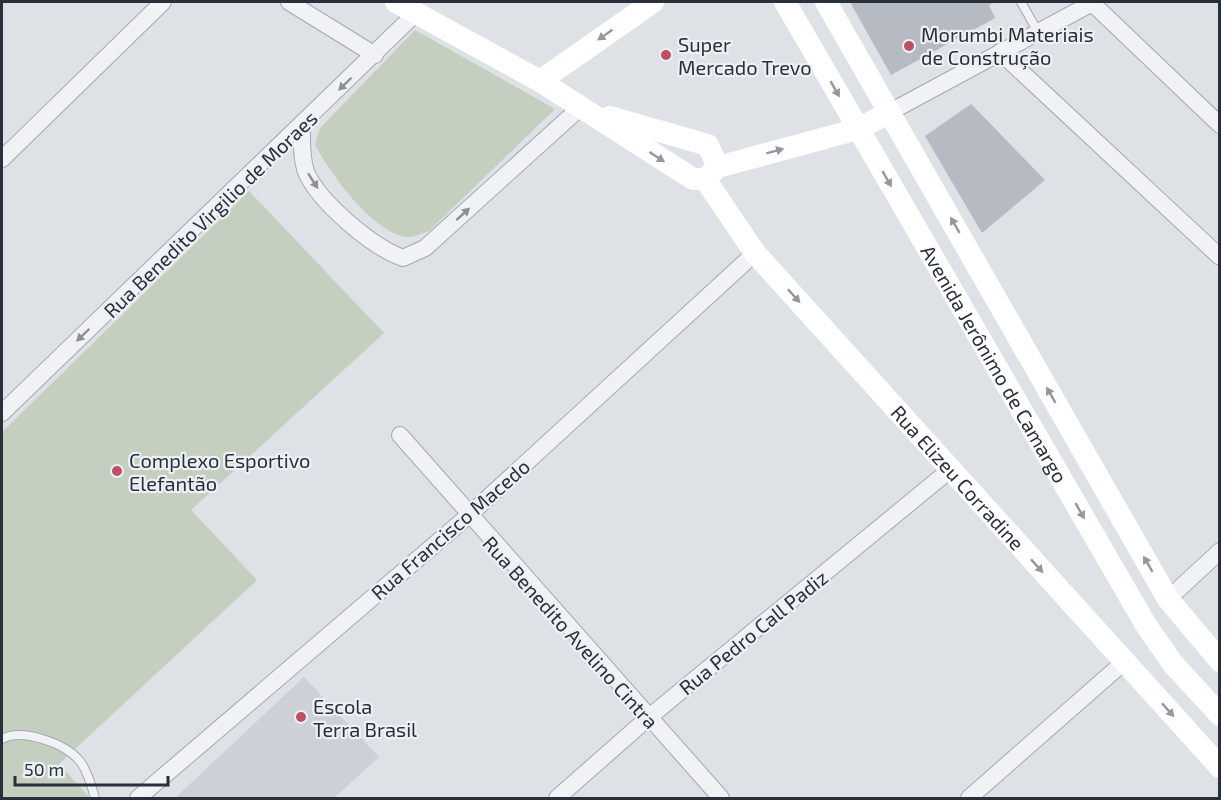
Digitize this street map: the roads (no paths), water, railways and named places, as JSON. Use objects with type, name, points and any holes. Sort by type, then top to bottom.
[{"type":"main road","points":[[396,2],[540,81],[693,179],[858,129],[890,112]]},
{"type":"main road","points":[[540,81],[653,2]]},
{"type":"main road","name":"Avenida Jerônimo de Camargo","points":[[785,2],[1146,625],[1173,664],[1220,715]]},
{"type":"main road","name":"Avenida Jerônimo de Camargo","points":[[826,2],[1168,599],[1220,662]]},
{"type":"main road","name":"Rua Elizeu Corradine","points":[[586,109],[708,145],[712,173],[755,253],[1220,767]]},
{"type":"street","points":[[2,159],[163,2]]},
{"type":"street","points":[[289,2],[375,55]]},
{"type":"street","points":[[890,112],[1093,2],[1220,125]]},
{"type":"street","name":"Rua Benedito Virgilio de Moraes","points":[[2,413],[416,13]]},
{"type":"street","points":[[1000,52],[1220,256]]},
{"type":"street","points":[[302,125],[306,171],[317,189],[364,237],[384,251],[403,258],[425,248],[586,109]]},
{"type":"street","name":"Rua Francisco Macedo","points":[[145,796],[468,516],[755,253]]},
{"type":"street","name":"Rua Benedito Avelino Cintra","points":[[400,435],[468,516],[721,798]]},
{"type":"street","name":"Rua Pedro Call Padiz","points":[[557,798],[648,718],[951,469]]},
{"type":"street","points":[[1168,599],[1220,551]]},
{"type":"street","points":[[969,798],[1124,662]]},
{"type":"lane","points":[[1021,2],[1038,32]]},
{"type":"lane","points":[[2,739],[9,734],[25,735],[63,748],[79,760],[95,798]]},
{"type":"place","name":"Morumbi Materiais de Construção","points":[[909,46]]},
{"type":"place","name":"Super Mercado Trevo","points":[[666,55]]},
{"type":"place","name":"Complexo Esportivo Elefantão","points":[[117,471]]},
{"type":"place","name":"Escola Terra Brasil","points":[[301,717]]}]
